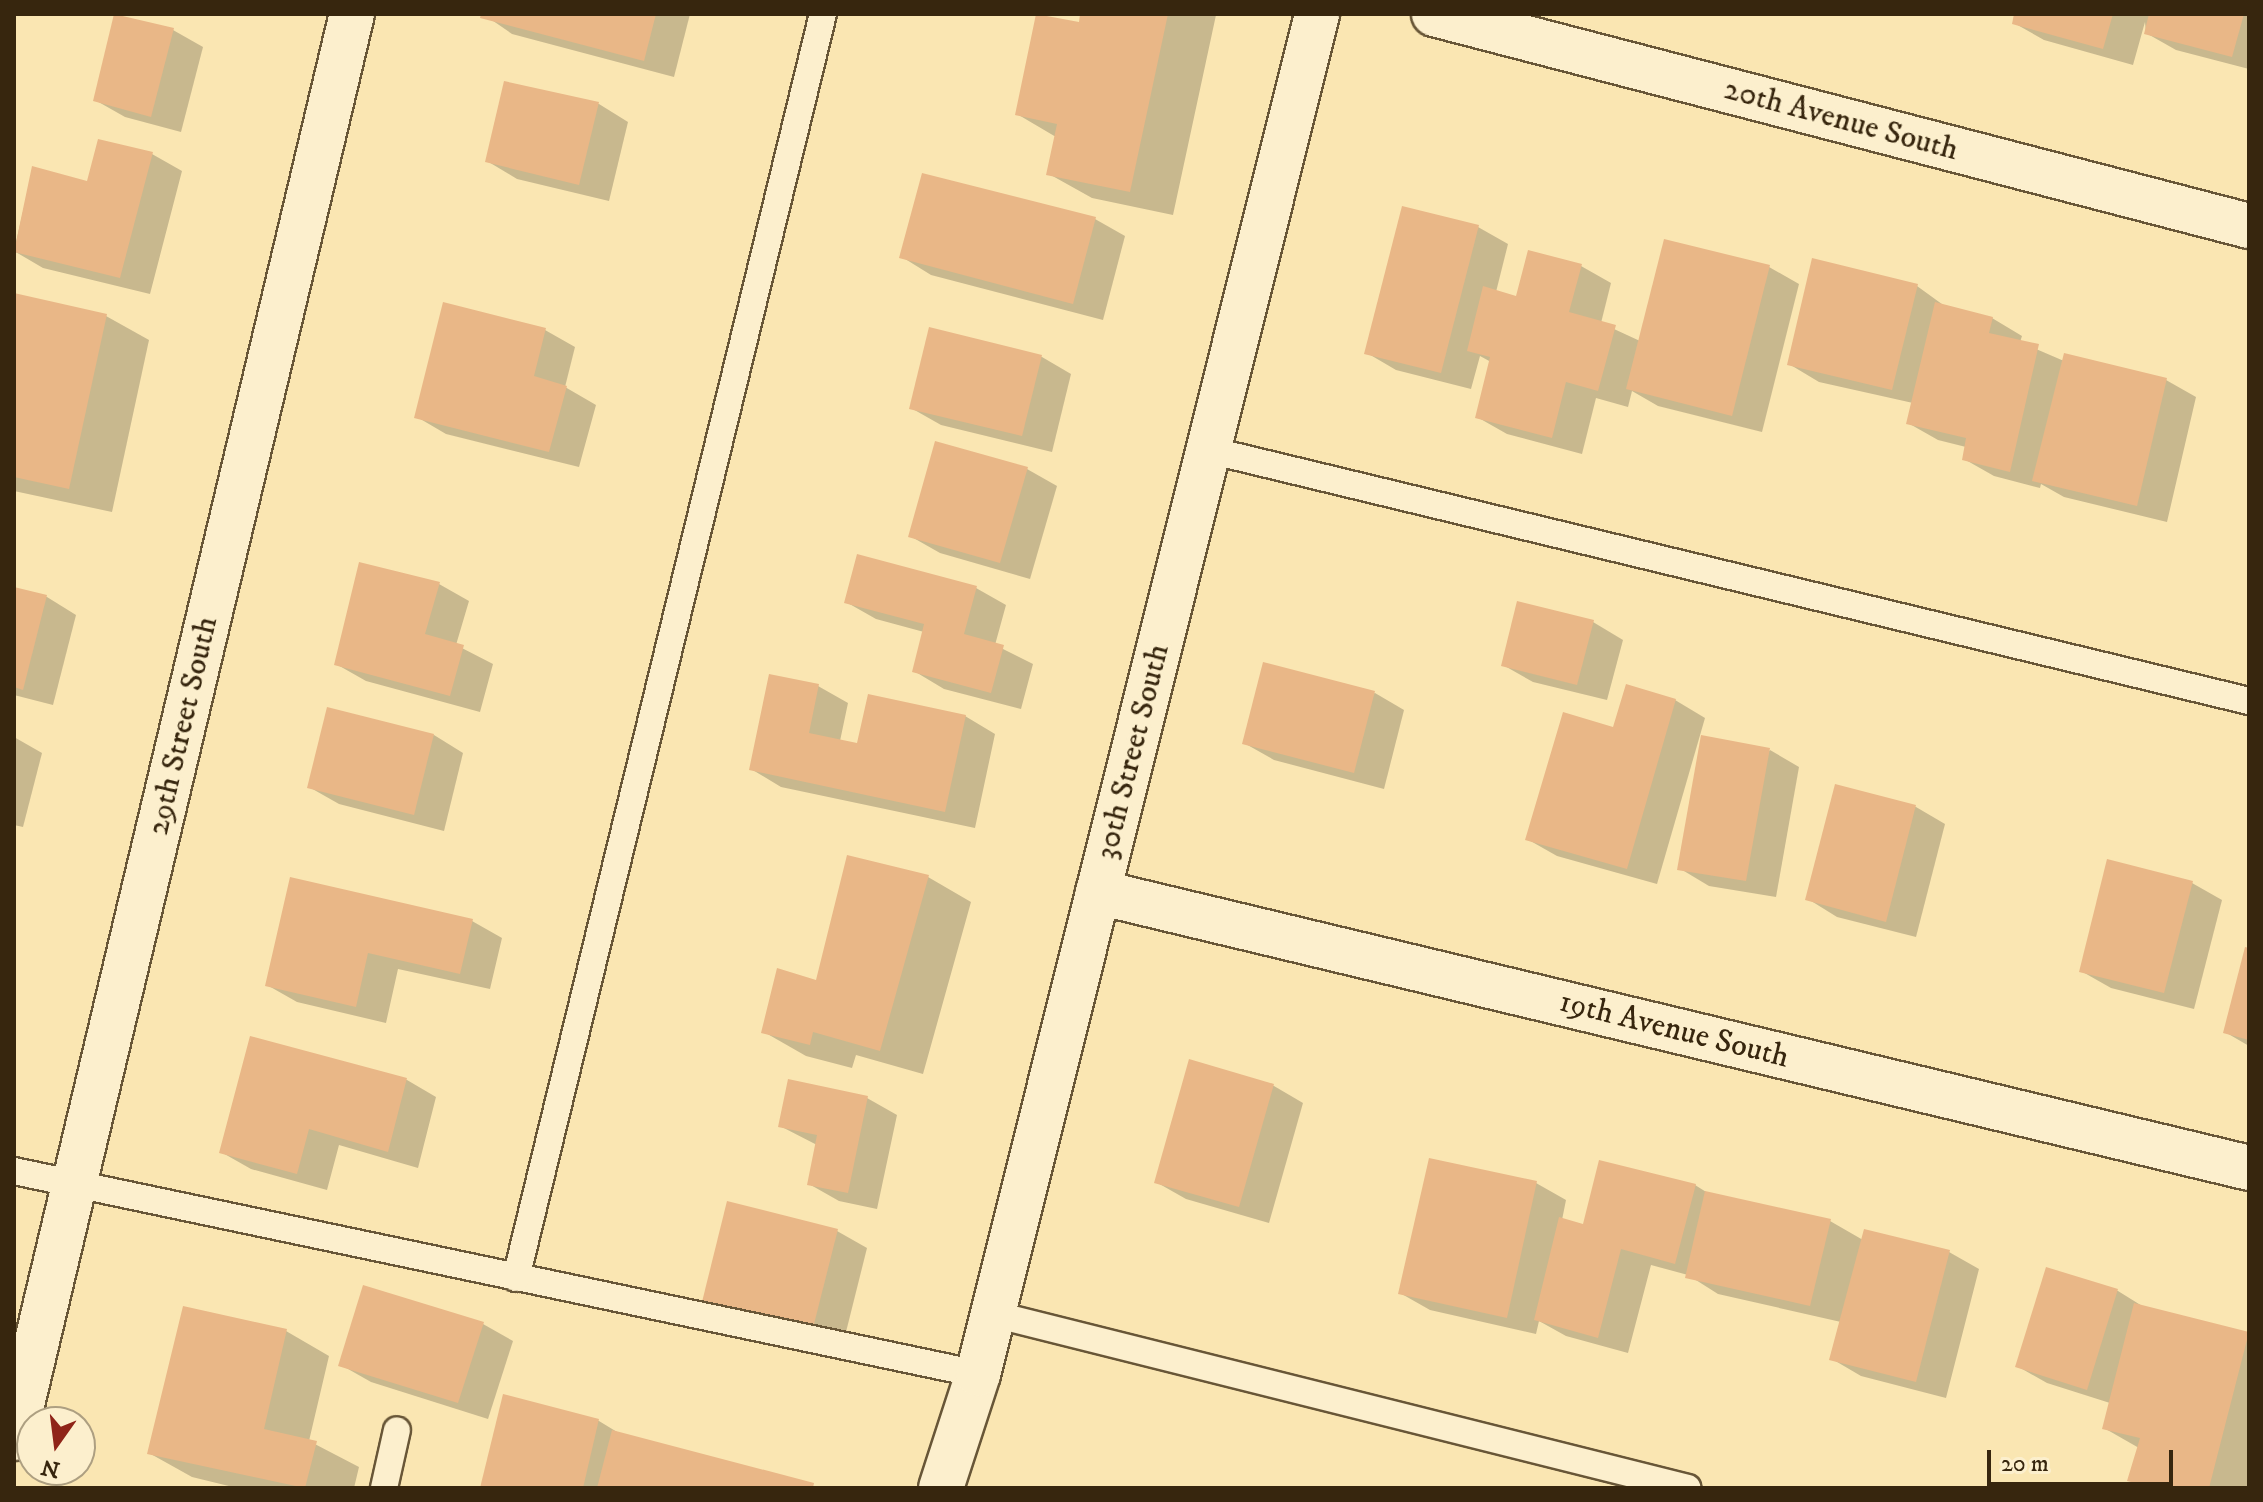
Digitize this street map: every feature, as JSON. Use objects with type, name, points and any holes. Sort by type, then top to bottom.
[{"type":"street","name":"29th Street South","points":[[14,1438],[352,14]]},
{"type":"street","name":"30th Street South","points":[[941,1488],[978,1374],[1317,14]]},
{"type":"street","name":"20th Avenue South","points":[[1434,14],[2249,226]]},
{"type":"street","name":"19th Avenue South","points":[[1098,892],[2249,1168]]},
{"type":"lane","points":[[516,1278],[823,14]]},
{"type":"lane","points":[[1209,450],[2249,701]]},
{"type":"lane","points":[[14,1171],[978,1374]]},
{"type":"lane","points":[[993,1314],[1688,1488]]},
{"type":"lane","points":[[384,1488],[397,1430]]},
{"type":"building","points":[[114,14],[174,28],[151,117],[93,101]]},
{"type":"building","points":[[481,14],[656,14],[644,61],[480,18]]},
{"type":"building","points":[[1036,14],[1079,22],[1080,14],[1168,14],[1130,192],[1046,175],[1057,124],[1015,115]]},
{"type":"building","points":[[2014,14],[2113,14],[2103,49],[2012,24]]},
{"type":"building","points":[[2149,14],[2244,14],[2232,57],[2144,34]]},
{"type":"building","points":[[504,81],[599,102],[579,185],[485,162]]},
{"type":"building","points":[[98,139],[153,152],[120,278],[14,252],[32,166],[87,181]]},
{"type":"building","points":[[922,173],[1096,217],[1073,304],[899,258]]},
{"type":"building","points":[[1402,206],[1479,225],[1441,373],[1364,354]]},
{"type":"building","points":[[1664,239],[1770,265],[1732,416],[1626,389]]},
{"type":"building","points":[[1528,250],[1582,264],[1569,312],[1616,325],[1598,391],[1566,382],[1552,438],[1475,418],[1490,357],[1467,351],[1483,286],[1516,296]]},
{"type":"building","points":[[1812,258],[1918,284],[1892,390],[1787,365]]},
{"type":"building","points":[[14,293],[107,314],[69,489],[14,477]]},
{"type":"building","points":[[443,302],[546,328],[534,376],[567,386],[549,452],[414,418]]},
{"type":"building","points":[[1935,302],[1993,317],[1989,333],[2039,344],[2010,472],[1962,460],[1966,438],[1906,424]]},
{"type":"building","points":[[929,327],[1042,355],[1022,436],[909,409]]},
{"type":"building","points":[[2064,353],[2167,378],[2137,506],[2032,481]]},
{"type":"building","points":[[935,441],[1028,467],[1000,563],[908,537]]},
{"type":"building","points":[[857,554],[977,586],[964,634],[1004,645],[991,693],[912,672],[924,624],[844,603]]},
{"type":"building","points":[[359,562],[440,582],[425,634],[464,645],[450,696],[334,665]]},
{"type":"building","points":[[14,587],[47,595],[23,690],[14,687]]},
{"type":"building","points":[[1517,601],[1594,620],[1577,685],[1501,666]]},
{"type":"building","points":[[1263,662],[1375,691],[1354,773],[1242,744]]},
{"type":"building","points":[[769,674],[819,684],[809,733],[857,743],[868,694],[966,715],[945,812],[749,770]]},
{"type":"building","points":[[1626,684],[1676,699],[1627,869],[1525,840],[1563,712],[1613,727]]},
{"type":"building","points":[[327,707],[434,734],[414,815],[307,788]]},
{"type":"building","points":[[1701,735],[1770,748],[1746,881],[1677,870]]},
{"type":"building","points":[[1835,784],[1916,805],[1886,922],[1805,900]]},
{"type":"building","points":[[847,855],[929,875],[880,1051],[813,1032],[810,1045],[761,1033],[777,968],[816,980]]},
{"type":"building","points":[[2107,859],[2193,881],[2164,993],[2079,972]]},
{"type":"building","points":[[290,877],[473,919],[460,974],[368,953],[356,1007],[265,986]]},
{"type":"building","points":[[2245,947],[2249,948],[2249,1040],[2223,1033]]},
{"type":"building","points":[[250,1036],[407,1078],[388,1152],[309,1129],[297,1174],[219,1153]]},
{"type":"building","points":[[1189,1059],[1274,1084],[1239,1207],[1154,1183]]},
{"type":"building","points":[[788,1079],[868,1096],[848,1193],[807,1185],[817,1135],[778,1127]]},
{"type":"building","points":[[1429,1158],[1537,1181],[1507,1318],[1398,1294]]},
{"type":"building","points":[[1599,1160],[1696,1184],[1675,1264],[1621,1249],[1598,1338],[1534,1320],[1559,1217],[1583,1224]]},
{"type":"building","points":[[1705,1191],[1831,1219],[1810,1306],[1685,1278]]},
{"type":"building","points":[[727,1201],[838,1229],[813,1328],[702,1302]]},
{"type":"building","points":[[1864,1229],[1950,1250],[1916,1382],[1829,1360]]},
{"type":"building","points":[[2046,1267],[2118,1289],[2087,1390],[2015,1367]]},
{"type":"building","points":[[363,1285],[484,1322],[458,1403],[338,1366]]},
{"type":"building","points":[[2134,1303],[2249,1332],[2209,1488],[2155,1488],[2127,1481],[2140,1438],[2102,1429]]},
{"type":"building","points":[[183,1306],[287,1329],[264,1429],[317,1441],[305,1488],[147,1454]]},
{"type":"building","points":[[503,1394],[599,1419],[583,1488],[480,1488]]},
{"type":"building","points":[[612,1430],[814,1483],[813,1488],[597,1488]]}]
